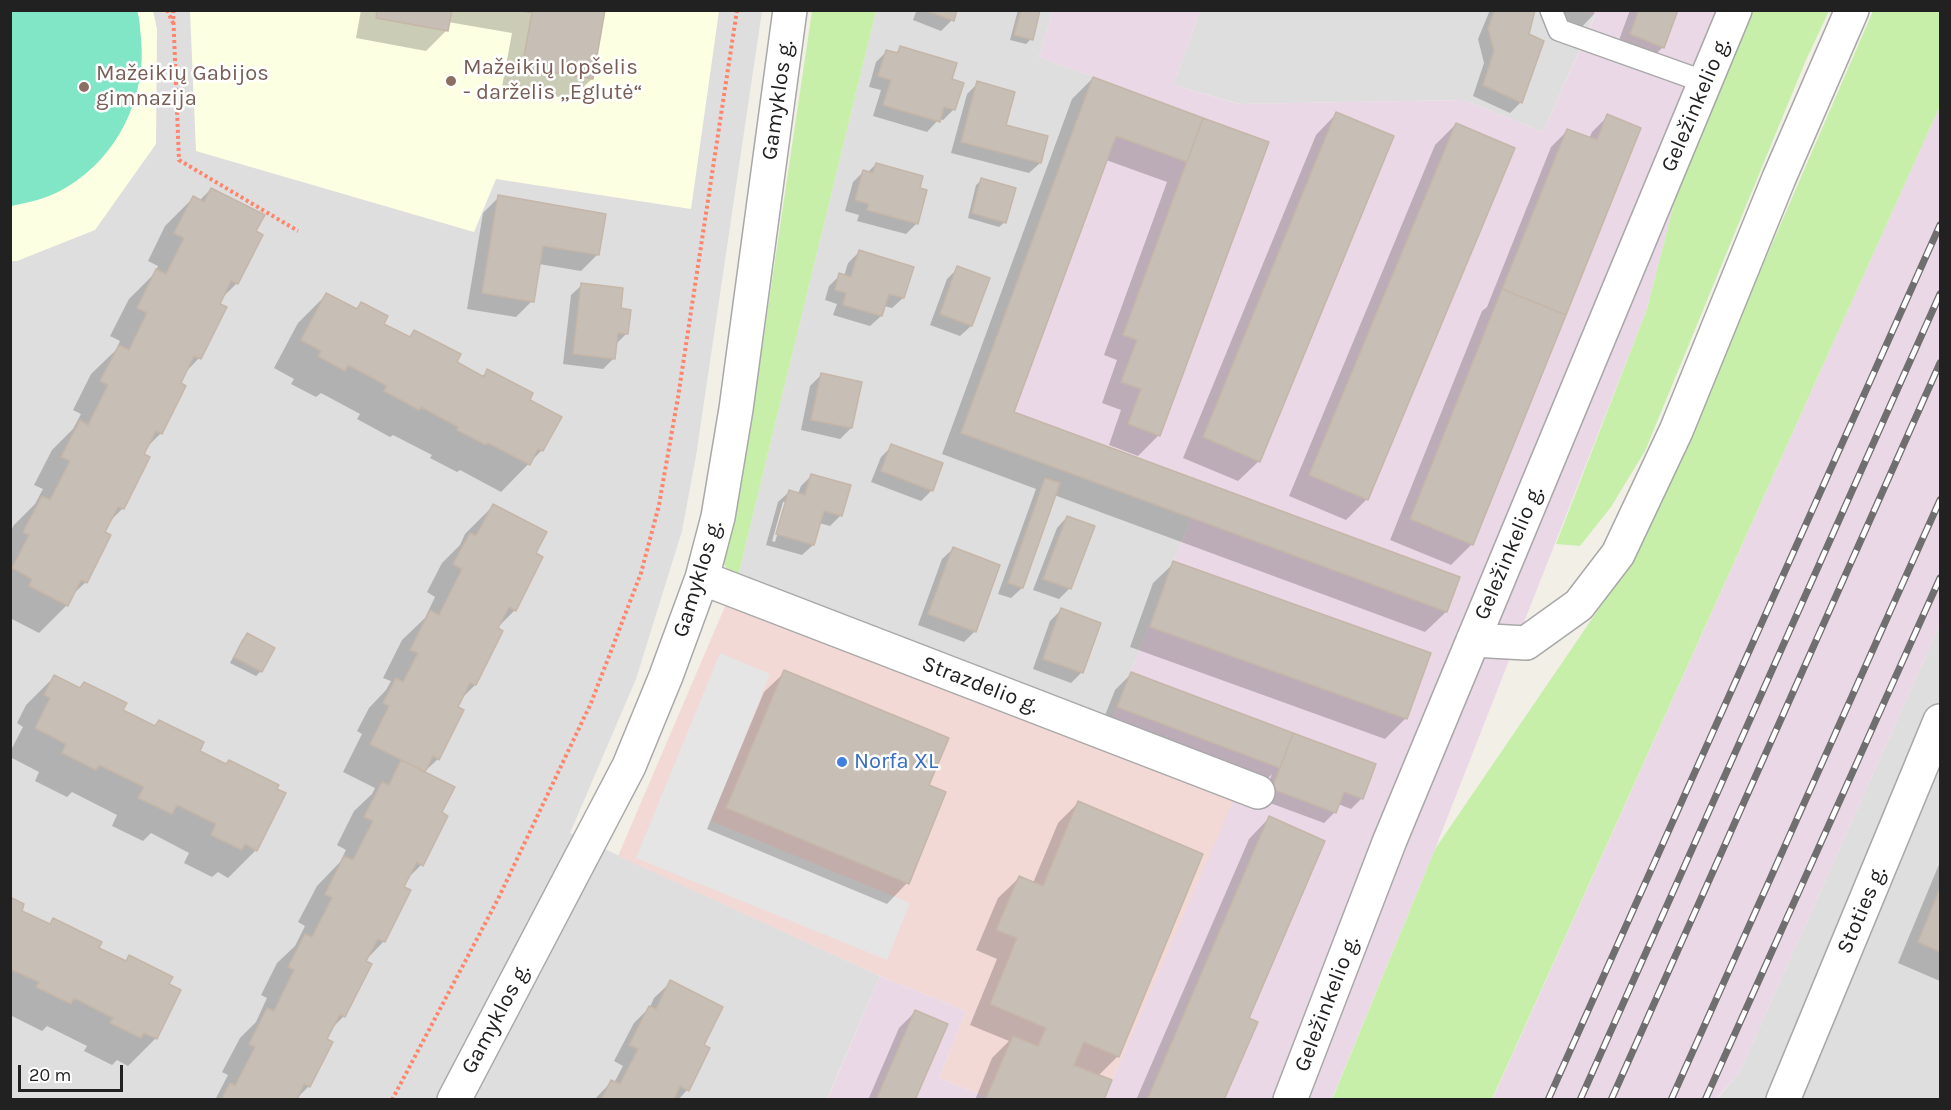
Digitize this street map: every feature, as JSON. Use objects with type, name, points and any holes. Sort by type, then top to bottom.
[{"type":"street","name":"Gamyklos g.","points":[[454,1100],[629,766],[666,676],[702,578],[718,517],[736,410],[790,10]]},
{"type":"street","name":"Geležinkelio g.","points":[[1290,1100],[1390,840],[1735,10]]},
{"type":"street","points":[[1473,640],[1526,643],[1579,605],[1618,554],[1676,431],[1779,178],[1852,10]]},
{"type":"street","name":"Strazdelio g.","points":[[702,578],[1258,792]]},
{"type":"street","name":"Stoties g.","points":[[1783,1100],[1941,721]]},
{"type":"lane","points":[[1551,10],[1559,30],[1705,82]]},
{"type":"path","points":[[167,10],[174,26]]},
{"type":"path","points":[[173,10],[179,160],[298,231]]},
{"type":"path","points":[[392,1100],[498,899],[591,703],[641,573],[659,505],[678,397],[737,10]]},
{"type":"shaded area","points":[[1583,10],[1595,15],[1543,132],[1464,100],[1240,104],[1173,85],[1200,11]]},
{"type":"shaded area","points":[[10,11],[762,11],[696,456],[682,531],[636,679],[570,833],[880,976],[827,1099],[11,1099]]},
{"type":"shaded area","name":"Mažeikių Gabijos gimnazija","points":[[10,11],[153,11],[157,29],[156,144],[95,230],[17,261],[10,261]]},
{"type":"shaded area","name":"Mažeikių lopšelis - darželis „Eglutė“","points":[[190,11],[719,11],[691,209],[496,179],[474,232],[196,151]]},
{"type":"shaded area","points":[[876,11],[1053,11],[1039,57],[1093,77],[962,433],[1191,518],[1110,725],[738,576]]},
{"type":"shaded area","points":[[1053,11],[1200,11],[1173,85],[1239,104],[1464,100],[1543,132],[1595,16],[1583,11],[1751,11],[1679,184],[1647,309],[1435,849],[1332,1099],[1104,1099],[1246,771],[1110,725],[1191,518],[961,433],[1093,77],[1039,57]]},
{"type":"shaded area","points":[[1940,106],[1940,624],[1739,1073],[1716,1099],[1492,1100]]},
{"type":"shaded area","points":[[738,576],[1247,771],[1104,1099],[991,1099],[939,1078],[966,1011],[880,976],[618,856]]},
{"type":"shaded area","points":[[1940,624],[1940,1099],[1716,1100],[1739,1073]]},
{"type":"shaded area","points":[[720,653],[770,674],[711,821],[910,903],[887,960],[636,858]]},
{"type":"shaded area","points":[[880,976],[966,1011],[939,1078],[991,1099],[827,1100]]},
{"type":"green space","name":"Mažeikių Gabijos gimnazija","points":[[10,11],[137,11],[142,60],[134,103],[114,142],[101,159],[85,174],[60,191],[11,206]]},
{"type":"green space","points":[[812,11],[876,11],[738,576],[728,570],[722,561],[758,375]]},
{"type":"green space","points":[[1751,11],[1829,11],[1806,60],[1645,451],[1611,507],[1580,546],[1556,544],[1647,309],[1679,184]]},
{"type":"green space","points":[[1873,11],[1940,11],[1940,106],[1492,1099],[1332,1100],[1435,849],[1628,566],[1675,468]]},
{"type":"building","points":[[377,10],[452,10],[448,31],[376,18]]},
{"type":"building","points":[[518,10],[605,10],[593,79],[522,67],[532,13]]},
{"type":"building","points":[[925,10],[957,10],[954,21]]},
{"type":"building","points":[[1021,10],[1040,10],[1033,40],[1014,35]]},
{"type":"building","points":[[1495,10],[1535,10],[1529,34],[1544,41],[1522,103],[1483,85],[1494,51],[1488,28]]},
{"type":"building","points":[[1639,10],[1678,10],[1664,48],[1630,34]]},
{"type":"building","points":[[900,46],[957,63],[952,79],[964,83],[955,110],[944,107],[940,122],[883,105],[891,80],[878,76],[886,50],[898,53]]},
{"type":"building","points":[[1093,77],[1203,118],[1187,162],[1116,136],[1014,412],[1460,577],[1447,612],[961,433]]},
{"type":"building","points":[[977,81],[1015,92],[1006,125],[1048,136],[1041,163],[961,142]]},
{"type":"building","points":[[1336,112],[1394,136],[1260,462],[1203,437]]},
{"type":"building","points":[[1607,114],[1641,128],[1566,315],[1502,289],[1567,129],[1597,140]]},
{"type":"building","points":[[1203,118],[1269,142],[1160,436],[1128,424],[1141,389],[1121,382],[1137,340],[1123,335]]},
{"type":"building","points":[[1456,123],[1515,148],[1368,500],[1309,475]]},
{"type":"building","points":[[876,163],[923,176],[920,188],[927,190],[918,224],[867,210],[869,204],[855,200],[863,170],[873,173]]},
{"type":"building","points":[[981,178],[1016,188],[1006,223],[972,213]]},
{"type":"building","points":[[211,188],[265,215],[256,231],[263,235],[238,284],[231,281],[220,304],[227,307],[201,359],[194,356],[181,383],[186,386],[162,434],[156,431],[144,454],[150,457],[124,509],[118,507],[105,532],[111,535],[87,583],[81,580],[68,606],[29,586],[32,579],[12,568],[29,535],[23,532],[42,496],[50,500],[70,461],[61,457],[80,420],[88,425],[108,385],[100,381],[119,345],[129,350],[147,313],[137,308],[156,269],[166,274],[184,238],[174,233],[193,196],[204,202]]},
{"type":"building","points":[[498,195],[606,214],[599,255],[543,246],[534,302],[482,293]]},
{"type":"building","points":[[859,250],[914,267],[904,298],[889,294],[882,316],[843,305],[846,293],[835,290],[839,273],[851,277]]},
{"type":"building","points":[[957,266],[990,278],[972,326],[940,314]]},
{"type":"building","points":[[581,283],[623,288],[621,308],[631,310],[628,334],[618,333],[615,359],[573,354]]},
{"type":"building","points":[[1502,289],[1566,315],[1473,545],[1410,519]]},
{"type":"building","points":[[326,293],[357,309],[361,302],[388,316],[384,324],[410,337],[414,330],[461,354],[457,362],[484,377],[487,369],[533,393],[530,400],[562,417],[543,451],[538,449],[530,465],[457,430],[458,427],[421,407],[419,410],[384,391],[387,386],[348,365],[345,371],[318,356],[321,351],[301,340]]},
{"type":"building","points":[[821,373],[862,382],[852,428],[811,420]]},
{"type":"building","points":[[891,444],[943,463],[933,491],[881,471]]},
{"type":"building","points":[[811,474],[851,485],[842,516],[824,511],[814,545],[776,534],[789,490],[805,495]]},
{"type":"building","points":[[1045,478],[1060,483],[1023,588],[1008,583]]},
{"type":"building","points":[[493,504],[547,532],[536,553],[543,557],[516,611],[509,607],[498,628],[503,631],[476,685],[470,683],[458,707],[464,710],[439,760],[433,756],[425,772],[370,744],[389,706],[383,703],[396,678],[403,682],[418,653],[410,650],[430,610],[439,615],[462,569],[453,564],[470,533],[476,536]]},
{"type":"building","points":[[1067,516],[1095,526],[1071,589],[1043,579]]},
{"type":"building","points":[[953,547],[1000,565],[976,632],[928,614]]},
{"type":"building","points":[[1173,561],[1431,653],[1407,719],[1150,627]]},
{"type":"building","points":[[1061,608],[1101,623],[1083,673],[1043,659]]},
{"type":"building","points":[[247,633],[275,648],[262,672],[234,657]]},
{"type":"building","name":"Norfa XL","points":[[784,670],[949,738],[929,785],[946,792],[909,884],[726,808]]},
{"type":"building","points":[[1131,672],[1293,733],[1280,768],[1117,707]]},
{"type":"building","points":[[54,675],[80,688],[84,682],[127,703],[123,710],[155,726],[159,720],[204,742],[200,751],[226,764],[229,760],[279,785],[277,789],[286,793],[257,851],[245,844],[242,850],[211,835],[216,824],[177,805],[172,814],[138,798],[144,787],[99,765],[96,770],[62,753],[66,744],[35,728],[50,698],[44,695]]},
{"type":"building","points":[[1293,733],[1376,764],[1363,799],[1344,792],[1336,813],[1272,789]]},
{"type":"building","points":[[401,760],[455,787],[442,812],[448,816],[423,866],[417,862],[404,887],[411,890],[385,942],[378,939],[366,961],[372,964],[345,1017],[340,1014],[327,1039],[333,1042],[310,1087],[304,1084],[297,1100],[221,1100],[230,1083],[235,1086],[255,1047],[249,1044],[267,1008],[274,1011],[294,970],[288,967],[305,934],[312,937],[332,898],[325,894],[344,856],[353,860],[373,821],[364,817],[382,782],[389,785]]},
{"type":"building","points":[[1078,801],[1203,854],[1119,1057],[1084,1042],[1074,1065],[1112,1080],[1104,1100],[991,1100],[986,1098],[1013,1036],[1038,1046],[1046,1028],[990,1004],[1017,938],[996,930],[1019,876],[1043,886]]},
{"type":"building","points":[[1269,816],[1325,841],[1249,1018],[1258,1022],[1224,1100],[1147,1100]]},
{"type":"building","points":[[1940,888],[1940,952],[1918,942]]},
{"type":"building","points":[[10,897],[24,904],[22,911],[50,924],[53,918],[102,942],[99,948],[126,961],[129,955],[173,977],[169,984],[181,990],[157,1039],[144,1033],[141,1038],[110,1023],[113,1018],[74,998],[71,1004],[36,987],[39,982],[10,969]]},
{"type":"building","points":[[670,980],[723,1007],[704,1045],[710,1048],[689,1091],[680,1086],[674,1100],[601,1100],[611,1080],[620,1084],[638,1049],[629,1045],[649,1006],[656,1009]]},
{"type":"building","points":[[915,1010],[948,1024],[915,1100],[876,1100]]},
{"type":"railway","points":[[1548,1100],[1940,225]]},
{"type":"railway","points":[[1580,1100],[1940,294]]},
{"type":"railway","points":[[1611,1100],[1940,363]]},
{"type":"railway","points":[[1671,1100],[1940,500]]},
{"type":"railway","points":[[1705,1100],[1940,578]]},
{"type":"place","name":"Mažeikių lopšelis - darželis „Eglutė“","points":[[451,81]]},
{"type":"place","name":"Mažeikių Gabijos gimnazija","points":[[84,87]]},
{"type":"place","name":"Norfa XL","points":[[842,762]]}]
